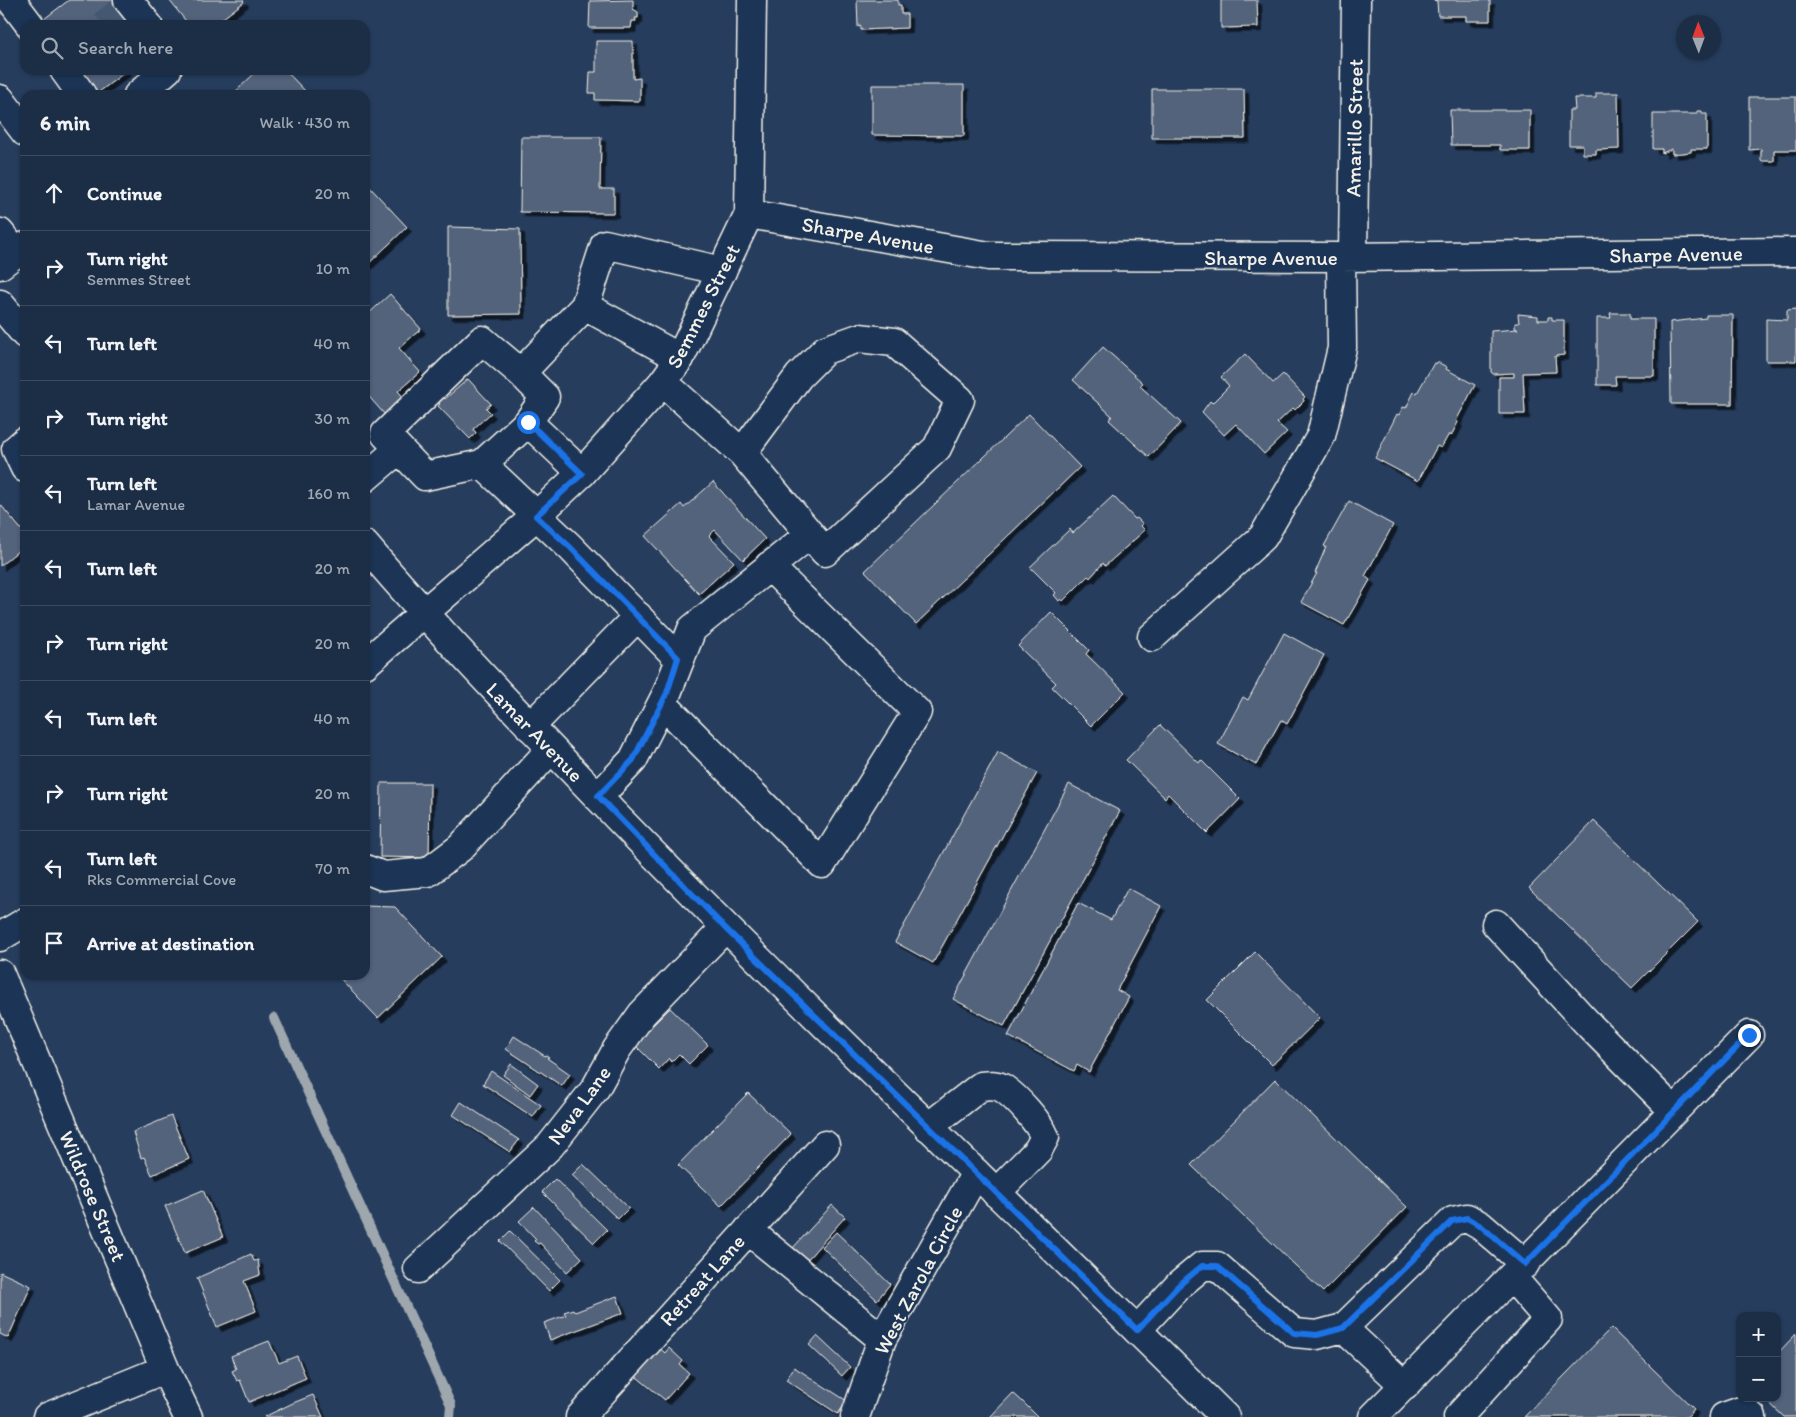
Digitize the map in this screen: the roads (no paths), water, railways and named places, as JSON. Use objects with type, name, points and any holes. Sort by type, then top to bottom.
[{"type":"street","points":[[11,0],[26,20]]},
{"type":"street","name":"Semmes Street","points":[[370,659],[582,474],[663,382],[680,358],[749,214],[752,0]]},
{"type":"street","name":"Amarillo Street","points":[[1152,637],[1263,537],[1320,436],[1342,348],[1356,0]]},
{"type":"street","points":[[127,5],[143,20]]},
{"type":"street","points":[[68,75],[78,90]]},
{"type":"street","points":[[144,90],[161,75]]},
{"type":"street","points":[[0,98],[20,125]]},
{"type":"street","name":"Sharpe Avenue","points":[[749,214],[989,256],[1347,257],[1796,252]]},
{"type":"street","points":[[521,372],[586,306],[605,244],[722,271]]},
{"type":"street","points":[[0,304],[20,328]]},
{"type":"street","points":[[586,306],[680,358]]},
{"type":"street","points":[[663,382],[742,453],[825,552],[937,448],[960,400],[894,342],[859,338],[825,350],[799,376],[742,453]]},
{"type":"street","points":[[482,340],[521,372],[545,397],[528,422],[482,464],[425,476],[385,434],[482,340]]},
{"type":"street","points":[[528,422],[582,474]]},
{"type":"street","points":[[20,445],[16,449],[20,457]]},
{"type":"street","points":[[370,474],[399,450]]},
{"type":"street","points":[[482,464],[570,547],[678,658]]},
{"type":"street","points":[[598,796],[633,760],[662,703],[678,658],[692,628],[810,534]]},
{"type":"street","name":"Lamar Avenue","points":[[370,551],[422,612],[530,727],[725,928],[1225,1417]]},
{"type":"street","points":[[662,703],[822,864],[917,712],[769,566]]},
{"type":"street","points":[[530,727],[638,616]]},
{"type":"street","points":[[370,871],[383,876],[428,872],[460,848],[551,749]]},
{"type":"street","points":[[1496,924],[1590,1026],[1674,1111]]},
{"type":"street","points":[[0,937],[20,925]]},
{"type":"street","name":"Neva Lane","points":[[418,1269],[550,1146],[595,1088],[617,1049],[638,1020],[725,928]]},
{"type":"street","name":"Wildrose Street","points":[[0,974],[165,1369],[188,1417]]},
{"type":"street","points":[[1373,1417],[1749,1035]]},
{"type":"street","points":[[928,1127],[981,1086],[992,1084],[1003,1088],[1041,1127],[1045,1137],[1038,1150],[996,1194]]},
{"type":"street","name":"Retreat Lane","points":[[580,1417],[826,1145]]},
{"type":"street","name":"West Zarola Circle","points":[[855,1417],[882,1339],[976,1173]]},
{"type":"street","points":[[1137,1330],[1178,1286],[1202,1266],[1217,1266],[1294,1333],[1317,1335],[1343,1328],[1452,1221],[1467,1218],[1481,1226],[1518,1270],[1548,1319],[1458,1417]]},
{"type":"street","points":[[748,1230],[882,1339]]},
{"type":"street","points":[[1343,1328],[1405,1386]]},
{"type":"street","points":[[47,1417],[165,1369]]},
{"type":"street","points":[[1724,1417],[1744,1410],[1752,1417]]},
{"type":"waterway","points":[[274,1018],[451,1405],[450,1417]]},
{"type":"tunnel","points":[[109,20],[121,11]]}]
